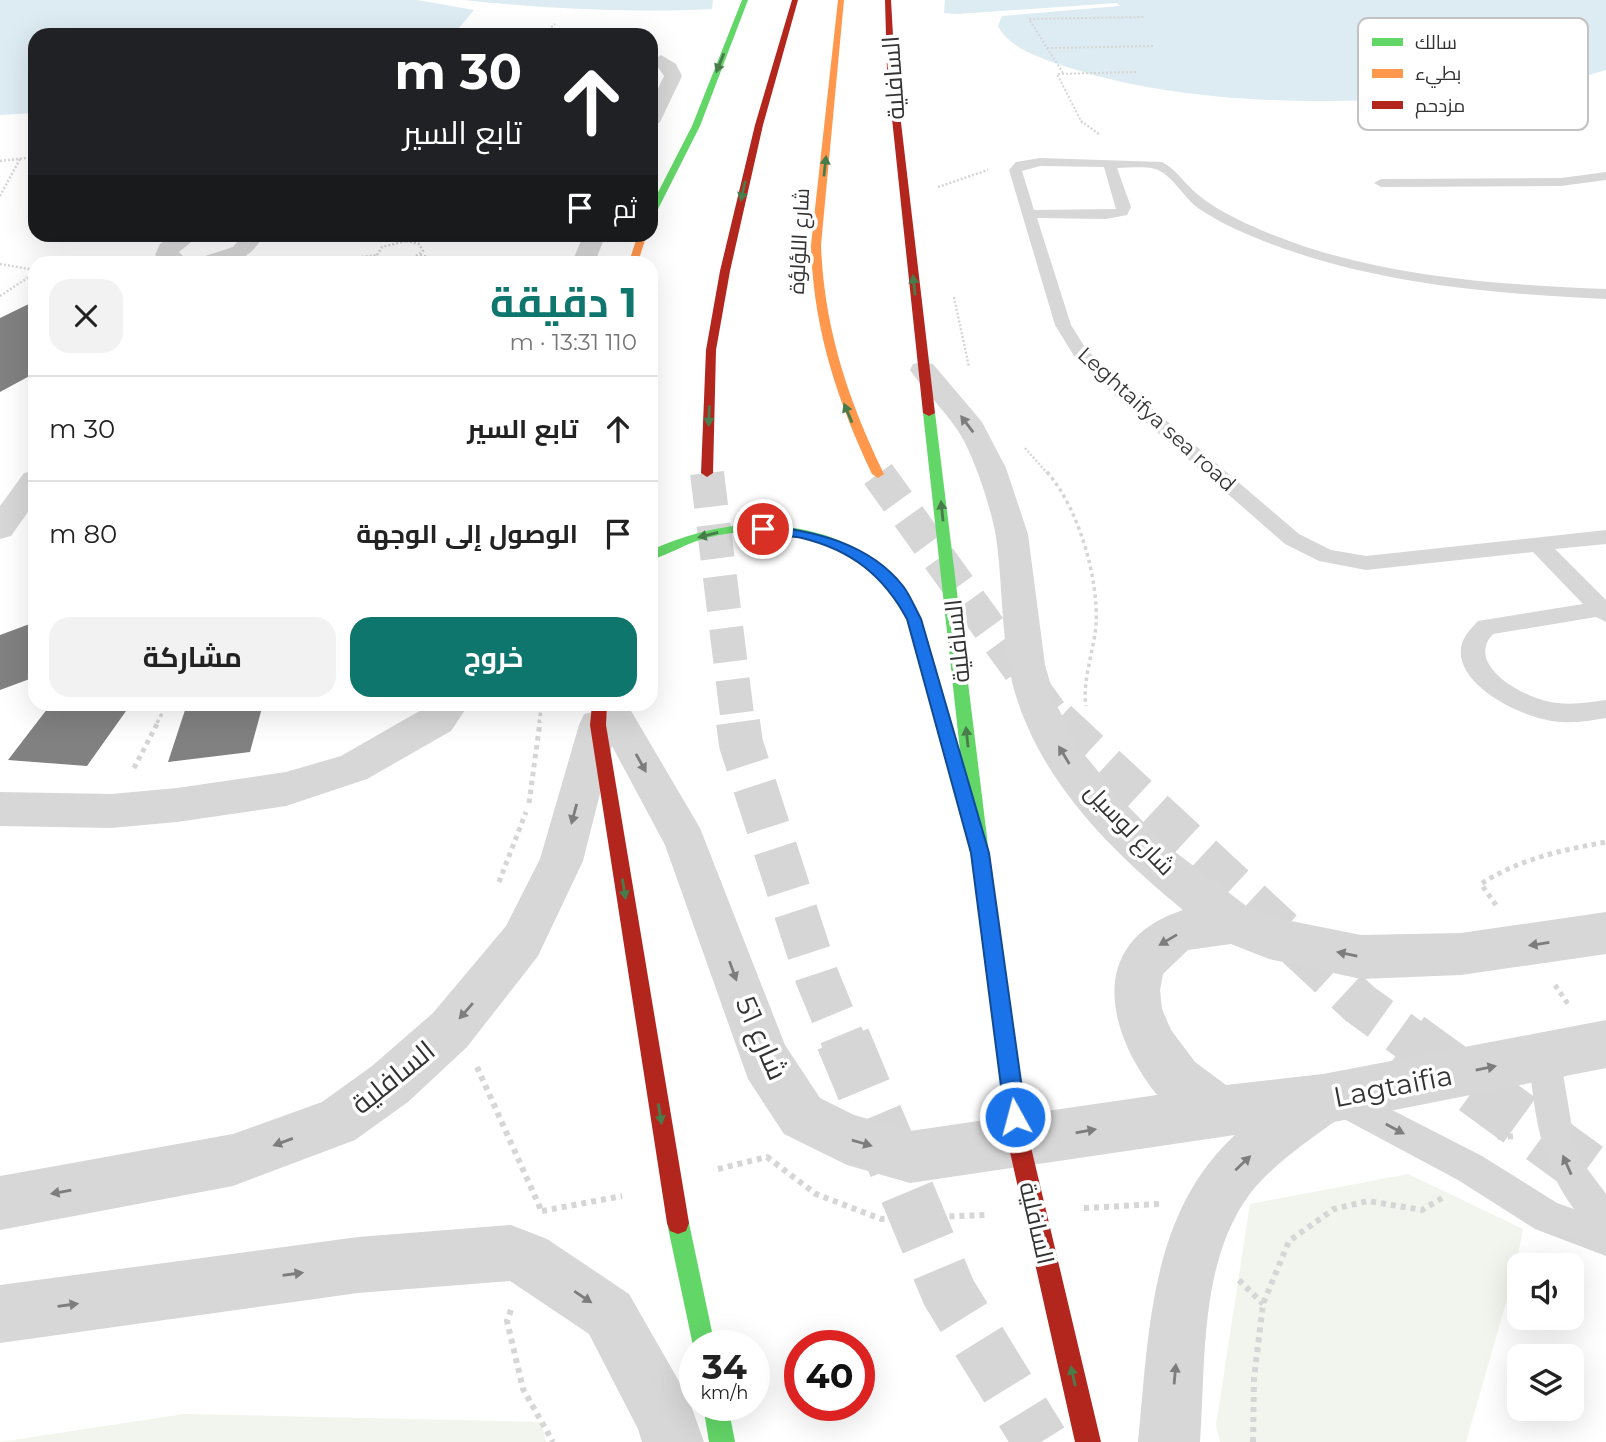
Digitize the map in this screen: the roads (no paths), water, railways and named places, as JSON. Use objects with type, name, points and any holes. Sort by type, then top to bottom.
[{"type":"street","points":[[658,201],[696,126],[745,0]]},
{"type":"street","points":[[707,473],[711,350],[725,271],[759,125],[795,0]]},
{"type":"street","name":"شارع اللؤلؤة","points":[[841,0],[814,275],[824,344],[836,383],[878,474]]},
{"type":"street","name":"السافلية","points":[[888,0],[891,71],[923,370],[940,491],[980,853],[1019,1143],[1088,1442]]},
{"type":"street","points":[[834,83],[857,12]]},
{"type":"street","points":[[658,60],[681,54]]},
{"type":"street","points":[[658,61],[670,68],[673,76],[658,107]]},
{"type":"street","points":[[752,89],[751,107],[759,125]]},
{"type":"street","points":[[169,256],[168,249],[178,242]]},
{"type":"street","points":[[229,256],[241,252],[248,242]]},
{"type":"street","name":"شارع لوسيل","points":[[923,370],[972,428],[992,468],[1012,534],[1027,665],[1038,706],[1065,759],[1104,808],[1151,858],[1233,923],[1269,938],[1362,957],[1461,954],[1606,933]]},
{"type":"street","points":[[0,529],[28,490]]},
{"type":"street","points":[[658,552],[683,541],[722,531],[763,529],[803,534],[828,542],[873,564],[898,589],[914,619],[980,853]]},
{"type":"street","points":[[0,809],[111,811],[177,805],[286,789],[353,768],[437,720],[444,711]]},
{"type":"street","points":[[602,711],[670,1182],[700,1330]]},
{"type":"street","name":"السافلية","points":[[0,1203],[233,1160],[337,1122],[390,1084],[450,1030],[522,941],[561,861],[602,711]]},
{"type":"street","name":"شارع 51","points":[[602,711],[685,841],[766,1060],[802,1116],[847,1139],[910,1157],[1329,1098]]},
{"type":"street","points":[[1222,1111],[1178,1082],[1148,1044],[1136,1002],[1140,965],[1165,938],[1202,926],[1233,923]]},
{"type":"street","name":"Lagtaifia","points":[[1170,1442],[1180,1311],[1195,1238],[1231,1175],[1281,1128],[1329,1098],[1602,1044]]},
{"type":"street","points":[[0,1314],[358,1265],[511,1253],[527,1259],[609,1314],[666,1419],[673,1442]]},
{"type":"street","points":[[718,1421],[722,1442]]},
{"type":"lane","name":"Leghtaifya sea road","points":[[1109,163],[1033,162],[1016,167],[1014,173],[1063,325],[1080,352],[1292,539],[1326,556],[1366,563],[1606,537]]},
{"type":"lane","points":[[1028,214],[1106,215],[1122,212],[1124,207],[1109,163],[1150,164],[1163,167],[1193,198],[1224,218],[1266,237],[1325,256],[1392,272],[1468,285],[1543,292],[1606,294]]},
{"type":"lane","points":[[1381,183],[1561,182],[1606,176]]},
{"type":"lane","points":[[1538,545],[1604,610]]},
{"type":"lane","points":[[1604,610],[1486,627],[1476,635],[1472,645],[1473,659],[1481,673],[1514,699],[1557,713],[1606,709]]},
{"type":"lane","points":[[1544,1056],[1558,1142],[1565,1161],[1587,1198],[1606,1220]]},
{"type":"lane","points":[[1329,1098],[1470,1168],[1547,1217],[1606,1238]]},
{"type":"tunnel","points":[[707,473],[738,723]]},
{"type":"tunnel","points":[[878,474],[1058,723]]},
{"type":"tunnel","points":[[738,722],[741,744],[817,977],[843,1040]]},
{"type":"tunnel","points":[[1056,722],[1360,1004],[1410,1040]]},
{"type":"tunnel","points":[[843,1039],[949,1293],[1041,1442]]},
{"type":"tunnel","points":[[1408,1039],[1606,1183]]}]
